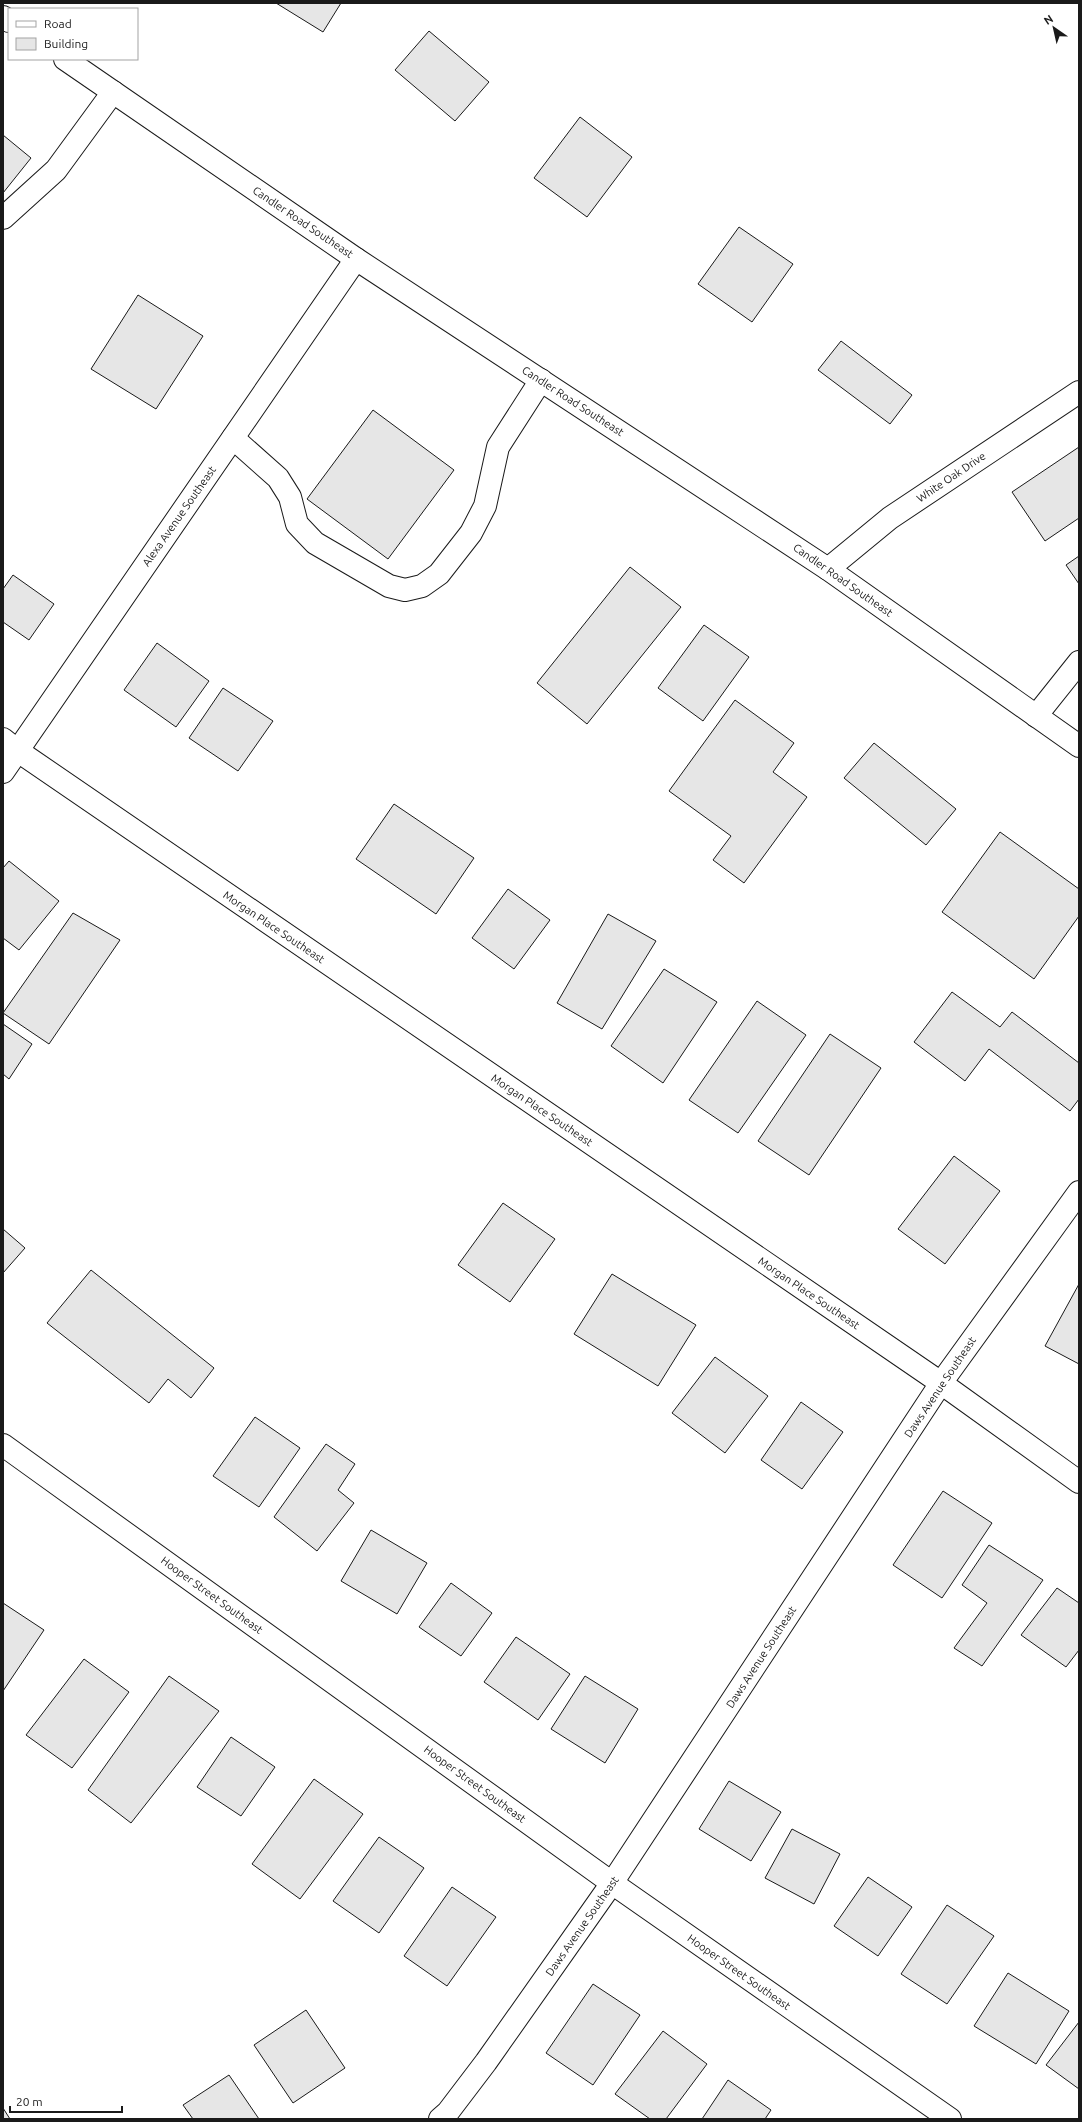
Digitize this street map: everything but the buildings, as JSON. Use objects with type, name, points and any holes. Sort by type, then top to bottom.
[{"type":"street","name":"Candler Road Southeast","points":[[66,60],[356,259],[828,568],[1079,746]]},
{"type":"street","points":[[3,218],[56,170],[113,92]]},
{"type":"street","name":"Alexa Avenue Southeast","points":[[3,772],[10,745],[233,438],[356,259]]},
{"type":"street","points":[[233,438],[278,478],[290,497],[296,524],[316,543],[389,586],[405,590],[422,586],[439,574],[471,533],[484,506],[498,447],[541,380]]},
{"type":"street","name":"White Oak Drive","points":[[828,568],[890,518],[1079,392]]},
{"type":"street","points":[[1036,716],[1079,662]]},
{"type":"street","name":"Morgan Place Southeast","points":[[10,745],[941,1383],[1079,1482]]},
{"type":"street","name":"Daws Avenue Southeast","points":[[440,2119],[448,2112],[486,2062],[612,1883],[941,1383],[1079,1192]]},
{"type":"street","name":"Hooper Street Southeast","points":[[3,1445],[612,1883],[950,2119]]}]
